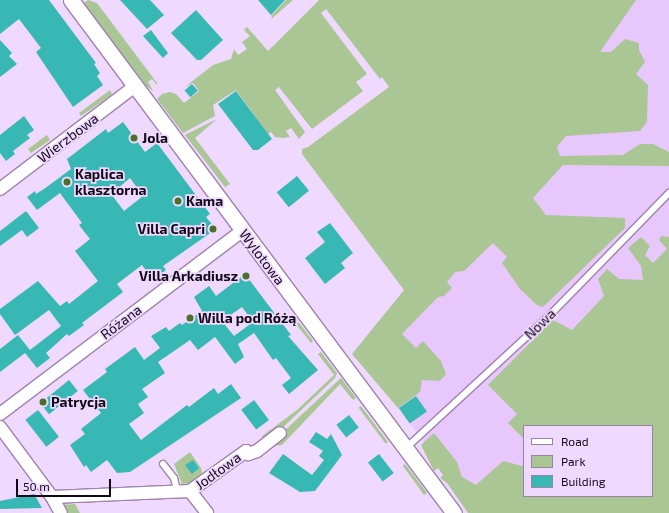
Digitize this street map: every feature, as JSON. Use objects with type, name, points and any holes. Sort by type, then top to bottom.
[{"type":"street","name":"Wylotowa","points":[[71,0],[454,513]]},
{"type":"street","name":"Wierzbowa","points":[[0,189],[135,86]]},
{"type":"street","name":"Różana","points":[[0,414],[243,230]]},
{"type":"street","points":[[0,427],[52,497],[61,513]]},
{"type":"street","name":"Jodłowa","points":[[52,497],[177,490],[190,491],[246,451],[248,454],[257,451],[280,433]]},
{"type":"street","points":[[190,491],[207,513]]},
{"type":"lane","name":"Nowa","points":[[406,448],[547,318],[669,193]]},
{"type":"lane","points":[[163,464],[174,478],[177,490]]},
{"type":"shaded area","points":[[621,0],[669,0],[669,513],[478,513],[398,408],[364,368]]},
{"type":"green space","points":[[88,0],[97,3],[157,83],[157,85],[152,79],[148,82],[153,91],[146,86],[84,3]]},
{"type":"green space","points":[[286,0],[293,0],[273,18],[271,16]]},
{"type":"green space","points":[[319,0],[636,0],[600,52],[611,52],[625,39],[639,43],[639,50],[645,62],[636,74],[648,85],[647,122],[640,131],[566,136],[557,147],[560,156],[623,155],[640,144],[653,144],[669,152],[669,166],[563,165],[533,198],[546,215],[625,218],[625,228],[543,307],[537,305],[520,289],[502,263],[507,257],[493,243],[464,271],[455,272],[447,282],[452,288],[444,296],[438,297],[402,334],[416,348],[423,341],[441,361],[446,374],[440,381],[422,380],[420,392],[398,408],[352,354],[404,290],[302,154],[302,149],[308,147],[389,87],[382,77],[380,79],[326,9],[321,13],[367,74],[356,82],[363,91],[312,129],[279,87],[275,90],[305,132],[299,139],[291,128],[286,131],[290,137],[275,137],[271,132],[268,134],[236,90],[213,105],[215,116],[183,133],[157,99],[162,94],[170,92],[176,94],[184,103],[199,91],[193,83],[185,87],[213,65],[231,59],[234,49],[238,55],[247,49],[242,42],[250,36],[244,30],[247,27],[268,51]]},
{"type":"green space","points":[[110,90],[112,94],[110,96],[81,116],[79,113]]},
{"type":"green space","points":[[217,119],[195,138],[230,184],[225,187],[185,135]]},
{"type":"green space","points":[[47,135],[50,140],[31,153],[28,149]]},
{"type":"green space","points":[[661,236],[669,237],[669,513],[468,513],[447,483],[440,478],[443,475],[438,468],[434,471],[421,445],[434,433],[457,462],[462,477],[476,485],[503,461],[522,466],[523,464],[523,497],[653,497],[653,425],[523,425],[523,438],[508,423],[517,414],[488,385],[553,320],[572,330],[604,296],[598,279],[607,269],[619,279],[643,280],[641,266],[628,248],[641,237],[650,246],[645,255],[653,263],[667,249],[659,240]]},
{"type":"green space","points":[[294,316],[313,341],[311,343],[291,318]]},
{"type":"green space","points":[[321,352],[337,373],[335,378],[279,431],[264,440],[262,436],[297,410],[334,375],[318,354]]},
{"type":"green space","points":[[341,378],[356,398],[353,400],[340,384],[282,445],[273,446],[281,434]]},
{"type":"green space","points":[[361,406],[388,442],[386,444],[359,408]]},
{"type":"green space","points":[[190,452],[201,468],[202,473],[191,483],[182,484],[174,464]]},
{"type":"green space","points":[[405,464],[427,493],[424,495],[403,466]]},
{"type":"green space","points":[[75,504],[80,513],[65,513],[59,505]]},
{"type":"building","points":[[0,0],[49,0],[96,63],[94,64],[100,73],[97,76],[103,85],[73,107],[36,52],[41,48],[19,19],[0,34]]},
{"type":"building","points":[[120,0],[150,0],[164,15],[147,29]]},
{"type":"building","points":[[258,0],[285,0],[271,15]]},
{"type":"building","points":[[196,10],[223,40],[201,60],[197,60],[171,33]]},
{"type":"building","points":[[151,30],[168,53],[163,58],[143,36]]},
{"type":"building","points":[[0,40],[12,53],[9,56],[17,64],[0,77]]},
{"type":"building","points":[[192,84],[198,91],[190,97],[184,91]]},
{"type":"building","points":[[236,91],[272,139],[258,150],[253,150],[218,104]]},
{"type":"building","points":[[24,116],[34,130],[27,135],[30,138],[13,151],[15,154],[6,161],[0,153],[0,135]]},
{"type":"building","points":[[123,122],[145,152],[157,143],[210,214],[206,217],[216,229],[163,266],[166,270],[153,280],[142,265],[117,284],[123,292],[82,323],[84,325],[69,336],[67,334],[46,353],[50,358],[37,368],[25,353],[0,372],[0,349],[18,335],[30,350],[61,326],[49,310],[15,335],[0,314],[0,309],[38,281],[60,306],[67,301],[69,304],[98,281],[75,251],[90,239],[79,225],[82,223],[60,193],[37,210],[27,197],[35,191],[36,194],[44,189],[71,169],[67,159],[106,129],[108,133]],"holes":[[[130,178],[143,196],[124,211],[111,194]]]},
{"type":"building","points":[[297,176],[309,191],[289,207],[277,192]]},
{"type":"building","points":[[26,211],[39,228],[27,237],[22,230],[0,246],[0,231]]},
{"type":"building","points":[[330,223],[353,253],[341,263],[345,268],[325,284],[305,258],[325,242],[317,232]]},
{"type":"building","points":[[245,274],[291,335],[288,336],[318,370],[289,394],[282,385],[291,378],[276,358],[273,360],[254,333],[238,344],[244,357],[235,364],[215,337],[198,350],[190,340],[158,362],[165,373],[142,389],[148,397],[138,404],[144,413],[129,424],[141,440],[187,405],[189,407],[214,388],[218,394],[231,384],[241,398],[130,472],[117,473],[107,460],[91,472],[86,465],[84,467],[70,445],[85,434],[81,429],[101,413],[83,390],[107,372],[105,369],[135,347],[144,360],[160,348],[151,336],[166,327],[169,331],[180,323],[182,325],[202,311],[194,297],[209,286],[216,296]],"holes":[[[242,307],[253,322],[234,336],[222,321]]]},
{"type":"building","points":[[69,380],[78,391],[49,414],[40,403]]},
{"type":"building","points":[[416,396],[427,412],[410,424],[399,408]]},
{"type":"building","points":[[254,400],[269,420],[256,430],[241,410]]},
{"type":"building","points":[[38,410],[59,437],[46,447],[25,420]]},
{"type":"building","points":[[349,415],[359,428],[346,437],[336,425]]},
{"type":"building","points":[[316,432],[327,439],[331,434],[342,455],[315,491],[300,492],[269,473],[283,454],[312,475],[324,460],[319,456],[323,451],[309,442]]},
{"type":"building","points":[[379,454],[394,473],[383,482],[368,463]]},
{"type":"building","points":[[193,460],[199,468],[192,474],[185,465]]},
{"type":"building","points":[[34,494],[42,508],[0,509],[0,501]]},
{"type":"place","name":"Jola","points":[[134,138]]},
{"type":"place","name":"Kaplica klasztorna","points":[[67,182]]},
{"type":"place","name":"Kama","points":[[178,201]]},
{"type":"place","name":"Villa Capri","points":[[213,229]]},
{"type":"place","name":"Villa Arkadiusz","points":[[246,276]]},
{"type":"place","name":"Willa pod Różą","points":[[190,318]]},
{"type":"place","name":"Patrycja","points":[[43,402]]}]
